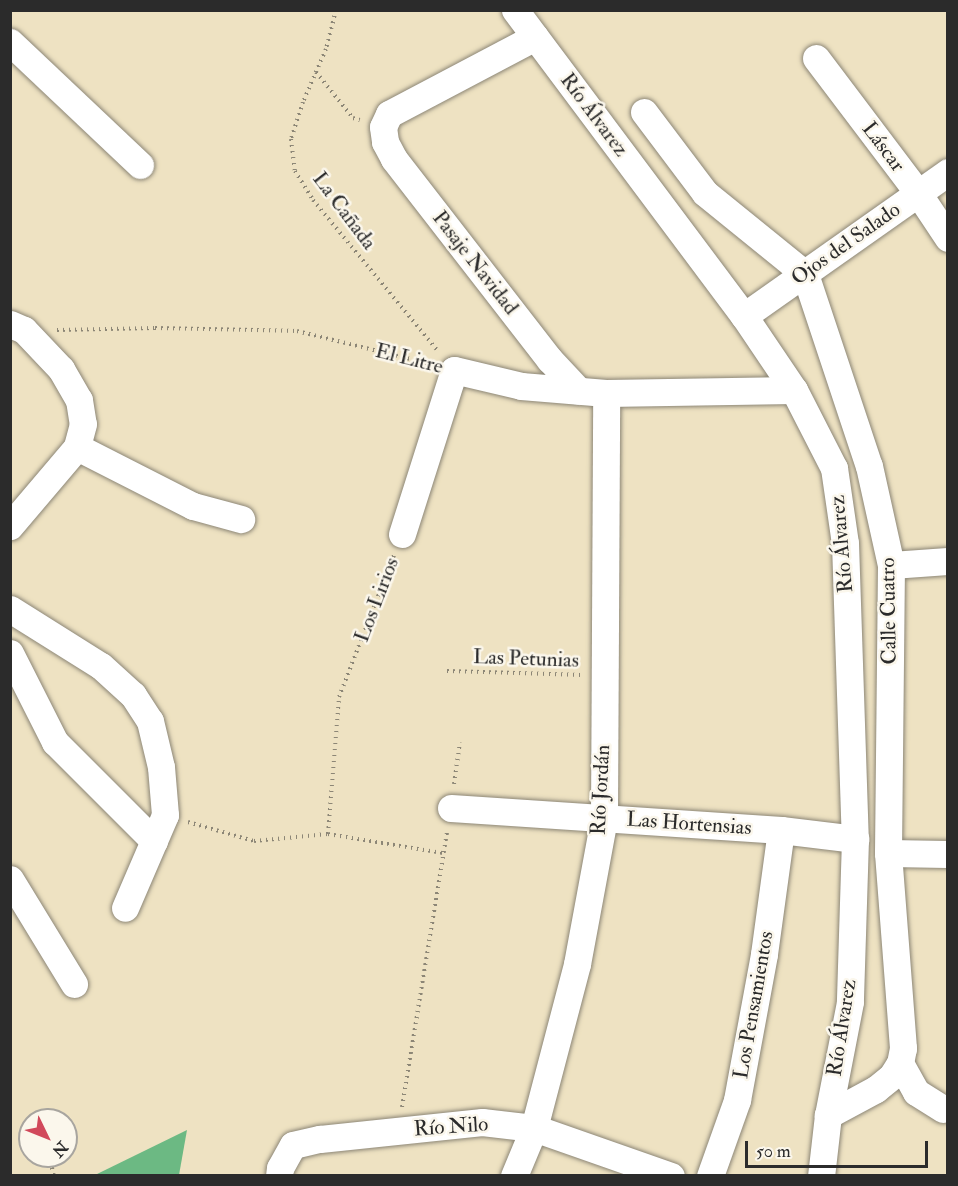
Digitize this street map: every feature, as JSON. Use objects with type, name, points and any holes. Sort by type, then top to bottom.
[{"type":"street","name":"Río Álvarez","points":[[515,10],[744,316],[794,390],[834,468],[845,543],[855,839],[850,1002],[828,1114],[821,1176]]},
{"type":"street","points":[[386,121],[535,37]]},
{"type":"street","points":[[10,42],[140,165]]},
{"type":"street","name":"Láscar","points":[[816,58],[918,193],[948,238]]},
{"type":"street","points":[[644,112],[705,194],[805,274]]},
{"type":"street","name":"Pasaje Navidad","points":[[386,121],[385,142],[394,159],[550,360],[579,391]]},
{"type":"street","name":"Ojos del Salado","points":[[744,316],[948,172]]},
{"type":"street","name":"Calle Cuatro","points":[[805,274],[869,466],[891,565],[888,853],[903,1048],[900,1063]]},
{"type":"street","points":[[10,526],[76,447],[83,424],[79,400],[61,369],[17,327]]},
{"type":"street","name":"El Litre","points":[[454,370],[521,386],[606,393],[794,390]]},
{"type":"street","name":"Los Lirios","points":[[402,534],[454,370]]},
{"type":"street","name":"Río Jordán","points":[[514,1176],[534,1128],[577,964],[604,818],[606,393]]},
{"type":"street","points":[[76,447],[193,506],[241,519]]},
{"type":"street","points":[[891,565],[948,561]]},
{"type":"street","points":[[10,609],[101,666],[133,695],[150,721],[161,767],[165,815],[125,908]]},
{"type":"street","points":[[10,653],[55,742],[154,841]]},
{"type":"street","name":"Las Hortensias","points":[[451,808],[782,830],[855,839]]},
{"type":"street","name":"Los Pensamientos","points":[[710,1176],[737,1100],[764,954],[782,830]]},
{"type":"street","points":[[888,853],[948,854]]},
{"type":"street","points":[[10,879],[74,984]]},
{"type":"street","points":[[828,1114],[876,1089],[892,1076],[900,1063],[916,1092],[943,1109]]},
{"type":"street","name":"Río Nilo","points":[[279,1176],[280,1168],[293,1145],[482,1122],[534,1128],[672,1176]]},
{"type":"path","name":"La Cañada","points":[[336,10],[291,139],[295,171],[313,200],[454,370]]},
{"type":"path","points":[[316,72],[353,118],[386,121]]},
{"type":"path","name":"El Litre","points":[[17,327],[297,331],[454,370]]},
{"type":"path","name":"Los Lirios","points":[[328,834],[339,697],[402,534]]},
{"type":"path","name":"Las Petunias","points":[[447,671],[604,676]]},
{"type":"path","points":[[398,1131],[460,742]]},
{"type":"path","points":[[165,815],[254,841],[328,834],[444,853]]},
{"type":"green space","points":[[187,1130],[179,1175],[95,1175]]}]
